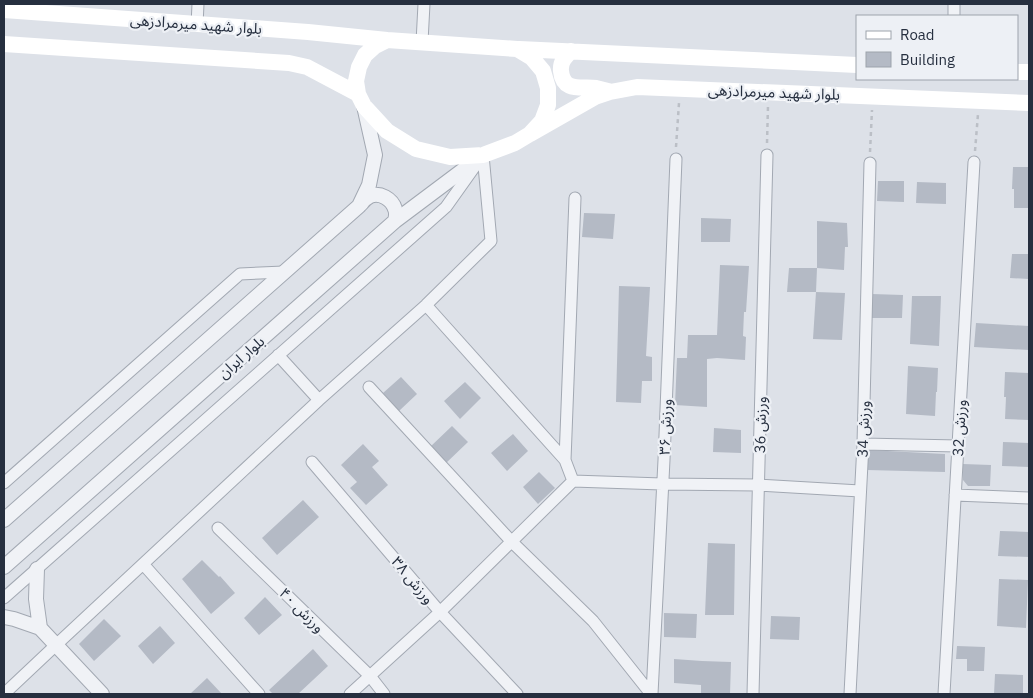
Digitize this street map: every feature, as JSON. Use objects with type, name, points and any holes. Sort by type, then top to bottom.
[{"type":"main road","name":"بلوار شهید میرمرادزهی","points":[[4,10],[308,32],[387,40]]},
{"type":"main road","points":[[4,44],[289,64],[307,67],[361,100],[387,131],[416,149],[450,157],[484,155],[515,143],[530,134],[542,121],[548,105],[548,88],[543,71],[532,58],[518,49],[387,40],[375,46],[365,55],[359,67],[356,80],[361,100]]},
{"type":"main road","name":"بلوار شهید میرمرادزهی","points":[[518,49],[856,65]]},
{"type":"main road","points":[[571,51],[562,62],[562,75],[565,81],[570,86],[576,88],[596,88],[610,92]]},
{"type":"main road","name":"بلوار شهید میرمرادزهی","points":[[530,134],[595,97],[636,87],[1029,103]]},
{"type":"street","points":[[197,25],[198,4]]},
{"type":"street","points":[[422,42],[424,4]]},
{"type":"street","points":[[359,206],[370,185],[374,155],[361,100]]},
{"type":"street","points":[[4,694],[319,400],[426,305],[491,241],[484,155]]},
{"type":"street","points":[[4,598],[446,207],[484,155]]},
{"type":"street","name":"بلوار ایران","points":[[4,567],[395,221],[484,155]]},
{"type":"street","name":"ورزش 36","points":[[753,694],[767,155]]},
{"type":"street","name":"ورزش ۳۶","points":[[651,694],[676,159]]},
{"type":"street","name":"ورزش 32","points":[[944,694],[974,162]]},
{"type":"street","name":"ورزش 34","points":[[850,694],[863,444],[870,163]]},
{"type":"street","points":[[4,520],[368,197],[381,195],[392,202],[396,214],[395,221]]},
{"type":"street","points":[[565,460],[575,198]]},
{"type":"street","points":[[4,483],[240,274],[284,272]]},
{"type":"street","points":[[426,305],[565,460],[573,481]]},
{"type":"street","points":[[278,355],[319,400]]},
{"type":"street","points":[[369,387],[512,542],[593,621],[651,694]]},
{"type":"street","points":[[863,444],[958,446]]},
{"type":"street","name":"ورزش ۳۸","points":[[312,462],[440,612],[517,694]]},
{"type":"street","points":[[350,694],[440,612],[573,481],[758,485],[860,491]]},
{"type":"street","points":[[955,495],[1029,498]]},
{"type":"street","name":"ورزش ۴۰","points":[[218,528],[370,676],[384,694]]},
{"type":"street","points":[[143,564],[259,694]]},
{"type":"street","points":[[37,569],[36,599],[40,628]]},
{"type":"street","points":[[4,617],[40,628],[102,694]]},
{"type":"path","points":[[676,159],[680,89]]},
{"type":"path","points":[[767,155],[768,92]]},
{"type":"path","points":[[870,163],[873,96]]},
{"type":"path","points":[[974,162],[979,100]]},
{"type":"building","points":[[1013,167],[1029,167],[1029,208],[1014,208],[1014,189],[1012,189]]},
{"type":"building","points":[[878,181],[904,181],[904,202],[877,201]]},
{"type":"building","points":[[917,182],[946,183],[946,204],[916,203]]},
{"type":"building","points":[[584,213],[615,214],[613,239],[582,237]]},
{"type":"building","points":[[701,218],[731,219],[730,242],[701,242]]},
{"type":"building","points":[[817,221],[847,223],[848,247],[845,247],[844,270],[817,268]]},
{"type":"building","points":[[1012,254],[1029,254],[1029,279],[1010,278]]},
{"type":"building","points":[[720,265],[749,266],[746,312],[744,312],[745,360],[707,359],[707,407],[675,405],[677,358],[687,358],[688,335],[717,335]]},
{"type":"building","points":[[789,268],[817,268],[816,292],[787,292]]},
{"type":"building","points":[[619,286],[650,287],[646,356],[652,357],[652,381],[642,381],[641,403],[616,402]]},
{"type":"building","points":[[816,292],[845,293],[842,340],[813,339]]},
{"type":"building","points":[[872,294],[903,295],[902,318],[871,318]]},
{"type":"building","points":[[912,296],[941,296],[939,346],[910,344]]},
{"type":"building","points":[[976,323],[1029,326],[1029,350],[974,347]]},
{"type":"building","points":[[908,366],[938,368],[935,416],[906,414]]},
{"type":"building","points":[[1005,372],[1029,373],[1029,420],[1005,419]]},
{"type":"building","points":[[401,377],[417,394],[399,411],[383,393]]},
{"type":"building","points":[[465,382],[481,398],[460,419],[444,401]]},
{"type":"building","points":[[452,426],[468,442],[445,464],[430,447]]},
{"type":"building","points":[[714,428],[741,430],[741,453],[713,452]]},
{"type":"building","points":[[513,434],[528,451],[507,471],[491,453]]},
{"type":"building","points":[[1003,442],[1029,443],[1029,467],[1002,466]]},
{"type":"building","points":[[363,444],[379,461],[372,467],[388,485],[366,505],[350,488],[357,482],[341,465]]},
{"type":"building","points":[[868,450],[945,454],[945,472],[867,470]]},
{"type":"building","points":[[963,464],[991,465],[990,486],[968,486],[963,480]]},
{"type":"building","points":[[539,472],[555,488],[538,504],[523,487]]},
{"type":"building","points":[[303,500],[319,517],[277,555],[262,538]]},
{"type":"building","points":[[1000,531],[1029,532],[1029,557],[998,556]]},
{"type":"building","points":[[708,543],[735,544],[734,615],[705,615]]},
{"type":"building","points":[[202,560],[235,593],[211,614],[182,579]]},
{"type":"building","points":[[999,579],[1028,580],[1026,628],[997,626]]},
{"type":"building","points":[[265,597],[282,615],[259,635],[244,618]]},
{"type":"building","points":[[664,613],[697,614],[696,638],[664,637]]},
{"type":"building","points":[[771,616],[800,617],[799,640],[770,639]]},
{"type":"building","points":[[104,619],[121,636],[94,661],[79,644]]},
{"type":"building","points":[[160,626],[175,643],[153,664],[138,646]]},
{"type":"building","points":[[957,646],[985,647],[984,671],[967,671],[967,659],[956,659]]},
{"type":"building","points":[[313,649],[328,666],[298,694],[273,694],[269,690]]},
{"type":"building","points":[[674,659],[731,662],[730,694],[701,694],[701,685],[674,683]]},
{"type":"building","points":[[995,674],[1023,675],[1023,694],[994,694]]},
{"type":"building","points":[[207,678],[222,694],[190,694]]}]
